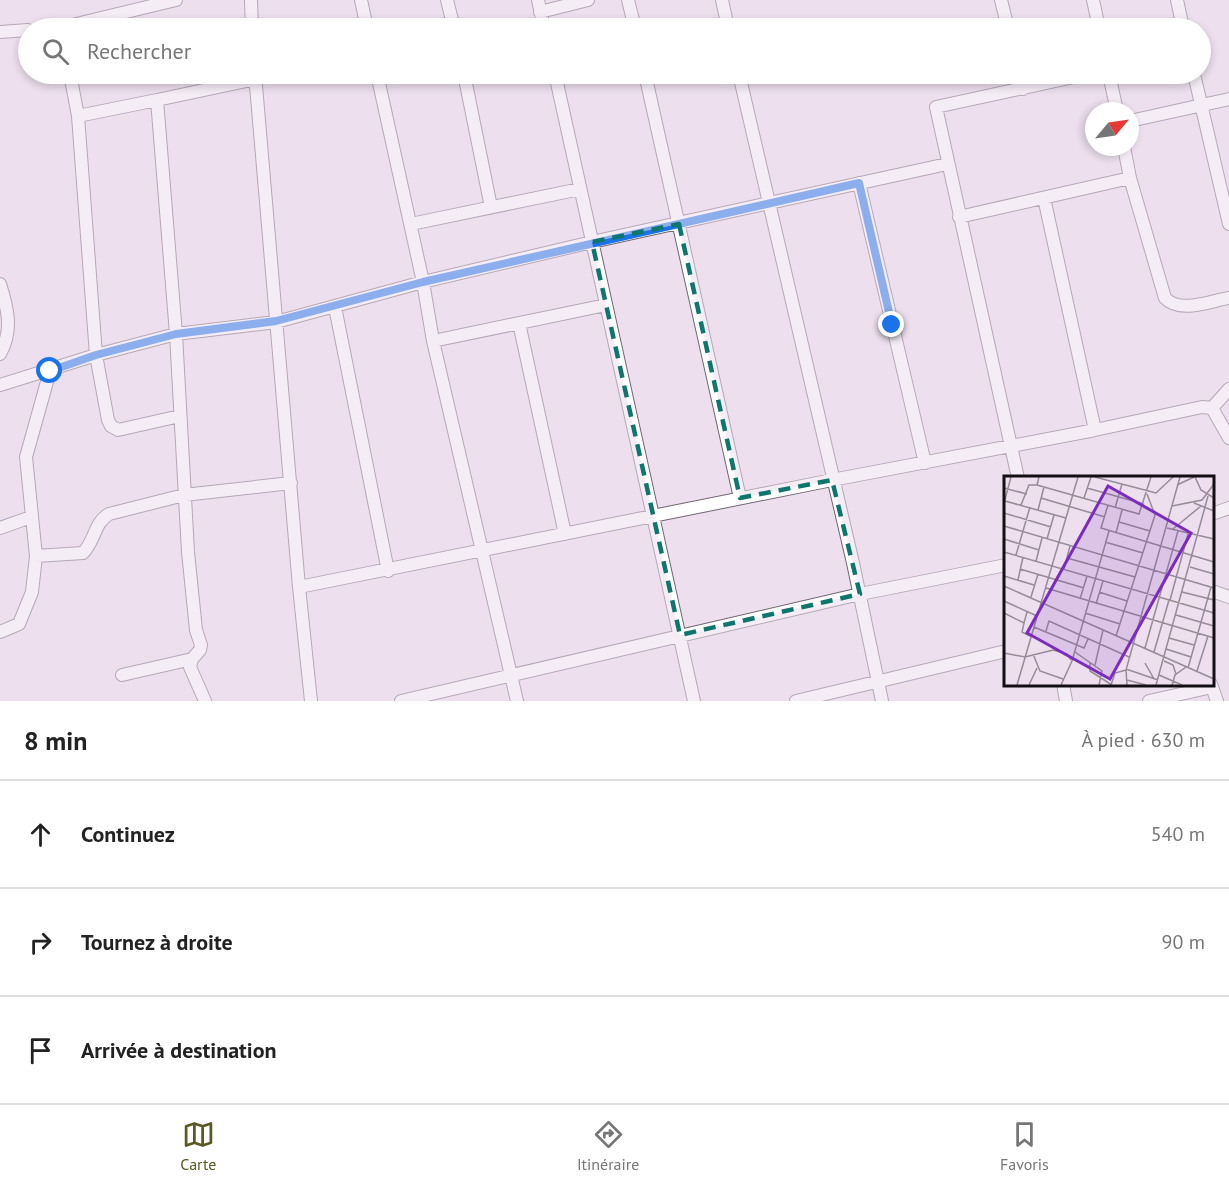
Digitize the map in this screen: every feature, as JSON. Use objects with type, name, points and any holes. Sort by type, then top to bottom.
[{"type":"street","points":[[96,18],[142,4],[176,0]]},
{"type":"street","points":[[251,0],[252,18]]},
{"type":"street","points":[[361,0],[365,18]]},
{"type":"street","points":[[447,0],[452,18]]},
{"type":"street","points":[[539,6],[588,0]]},
{"type":"street","points":[[628,0],[632,18]]},
{"type":"street","points":[[722,0],[726,18]]},
{"type":"street","points":[[1001,0],[1006,18]]},
{"type":"street","points":[[1093,0],[1097,18]]},
{"type":"street","points":[[1177,0],[1182,18]]},
{"type":"street","points":[[0,32],[18,31]]},
{"type":"street","points":[[72,84],[78,116],[96,355],[108,420],[114,429],[180,416]]},
{"type":"street","points":[[78,116],[222,84]]},
{"type":"street","points":[[256,84],[311,701]]},
{"type":"street","points":[[379,84],[411,224],[433,341],[517,701]]},
{"type":"street","points":[[466,84],[491,207]]},
{"type":"street","points":[[557,84],[694,701]]},
{"type":"street","points":[[647,84],[740,498]]},
{"type":"street","points":[[741,84],[860,594],[882,701]]},
{"type":"street","points":[[1022,84],[1023,89]]},
{"type":"street","points":[[1018,476],[936,107],[1044,84]]},
{"type":"street","points":[[1111,84],[1115,102]]},
{"type":"street","points":[[1196,84],[1229,224]]},
{"type":"street","points":[[1139,119],[1229,99]]},
{"type":"street","points":[[122,675],[192,658],[200,650],[201,645],[196,630],[184,495],[176,334],[157,100]]},
{"type":"street","points":[[1126,156],[1165,298],[1171,304],[1183,306],[1229,298]]},
{"type":"street","points":[[0,385],[96,355],[176,334],[276,321],[423,282],[592,242],[947,164]]},
{"type":"street","points":[[959,217],[1131,178]]},
{"type":"street","points":[[859,183],[925,463]]},
{"type":"street","points":[[411,224],[580,189]]},
{"type":"street","points":[[1044,198],[1095,430]]},
{"type":"street","points":[[0,284],[8,315],[9,335],[0,354]]},
{"type":"street","points":[[433,341],[606,304]]},
{"type":"street","points":[[335,307],[388,571]]},
{"type":"street","points":[[519,322],[565,534]]},
{"type":"street","points":[[0,632],[18,624],[32,592],[36,556],[26,457],[50,371]]},
{"type":"street","points":[[1212,408],[1229,389]]},
{"type":"street","points":[[299,587],[388,571],[740,498],[1011,447],[1202,407],[1212,408]]},
{"type":"street","points":[[1212,408],[1229,438]]},
{"type":"street","points":[[36,556],[80,555],[92,543],[101,519],[109,514],[184,495],[291,483]]},
{"type":"street","points":[[1214,513],[1229,508]]},
{"type":"street","points":[[0,528],[31,518]]},
{"type":"street","points":[[401,701],[680,635],[762,619],[860,594],[1004,565]]},
{"type":"street","points":[[1214,592],[1229,597]]},
{"type":"street","points":[[796,701],[1004,651]]},
{"type":"street","points":[[192,658],[190,667],[205,701]]},
{"type":"street","points":[[1063,686],[1066,701]]},
{"type":"street","points":[[1149,701],[1212,686],[1217,701]]},
{"type":"highlighted area","points":[[679,224],[740,498],[832,480],[860,594],[680,635],[592,242]]},
{"type":"route","points":[[50,371],[96,355],[176,334],[276,321],[423,282],[859,183],[892,325]]}]
